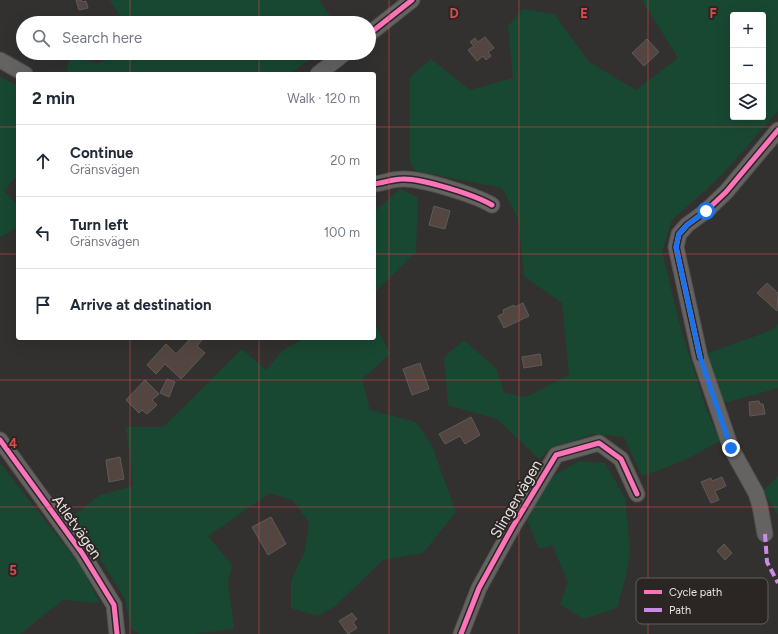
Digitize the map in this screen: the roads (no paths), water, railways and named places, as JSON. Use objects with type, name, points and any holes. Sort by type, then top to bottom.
[{"type":"street","points":[[376,28],[412,0]]},
{"type":"street","points":[[0,60],[21,72]]},
{"type":"street","points":[[321,72],[336,60]]},
{"type":"street","points":[[765,534],[756,493],[731,448],[700,357],[676,247],[679,234],[687,225],[706,211],[726,192],[778,130]]},
{"type":"street","points":[[376,184],[402,179],[421,181],[482,199],[492,205]]},
{"type":"street","name":"Atletvägen","points":[[0,440],[82,553],[114,605],[117,634]]},
{"type":"street","name":"Slingervägen","points":[[461,634],[479,588],[512,528],[556,455],[599,443],[621,459],[637,494]]}]
